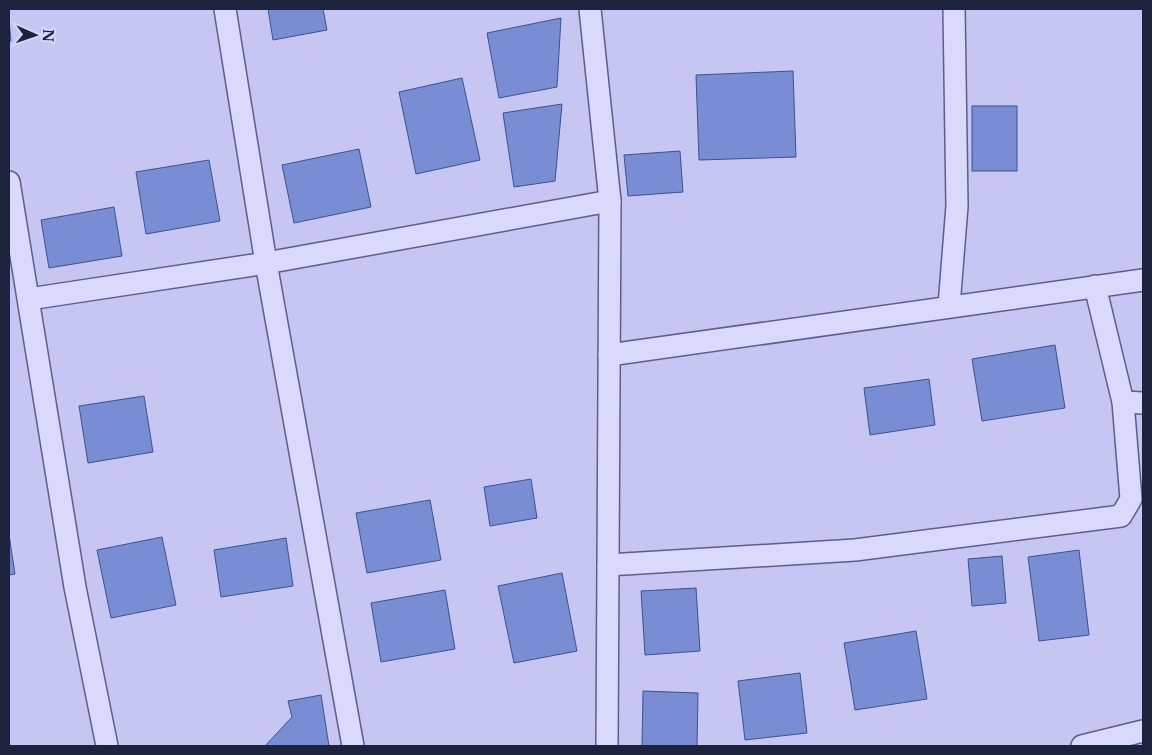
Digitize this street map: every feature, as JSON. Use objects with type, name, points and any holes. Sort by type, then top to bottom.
[{"type":"street","points":[[225,9],[266,263],[353,746]]},
{"type":"street","points":[[590,9],[610,201],[607,746]]},
{"type":"street","points":[[949,306],[957,206],[954,9]]},
{"type":"street","points":[[9,182],[76,587],[107,746]]},
{"type":"street","points":[[29,299],[266,263],[610,201]]},
{"type":"street","points":[[609,355],[1143,280]]},
{"type":"street","points":[[608,565],[855,550],[1121,516],[1132,499],[1133,403],[1095,286]]},
{"type":"street","points":[[1082,746],[1143,731]]},
{"type":"building","points":[[268,9],[323,9],[327,30],[273,40]]},
{"type":"building","points":[[561,18],[557,87],[499,98],[487,33]]},
{"type":"building","points":[[9,20],[11,41],[9,41]]},
{"type":"building","points":[[793,71],[796,157],[699,160],[696,75]]},
{"type":"building","points":[[462,78],[480,160],[416,174],[399,92]]},
{"type":"building","points":[[562,104],[555,181],[514,187],[503,113]]},
{"type":"building","points":[[972,106],[1017,106],[1017,171],[972,171]]},
{"type":"building","points":[[359,149],[371,207],[294,223],[282,165]]},
{"type":"building","points":[[680,151],[683,192],[628,196],[624,155]]},
{"type":"building","points":[[209,160],[220,221],[146,234],[136,172]]},
{"type":"building","points":[[114,207],[122,256],[49,268],[41,220]]},
{"type":"building","points":[[1055,345],[1065,408],[982,421],[972,359]]},
{"type":"building","points":[[929,379],[935,425],[870,435],[864,388]]},
{"type":"building","points":[[144,396],[153,452],[88,463],[79,406]]},
{"type":"building","points":[[531,479],[537,518],[490,526],[484,487]]},
{"type":"building","points":[[430,500],[441,560],[367,573],[356,513]]},
{"type":"building","points":[[9,535],[15,574],[9,575]]},
{"type":"building","points":[[162,537],[176,605],[111,618],[97,550]]},
{"type":"building","points":[[286,538],[293,586],[221,597],[214,550]]},
{"type":"building","points":[[1079,550],[1089,635],[1039,641],[1028,557]]},
{"type":"building","points":[[1002,556],[1006,603],[972,606],[968,559]]},
{"type":"building","points":[[562,573],[577,651],[514,663],[498,586]]},
{"type":"building","points":[[696,588],[700,651],[645,655],[641,591]]},
{"type":"building","points":[[445,590],[455,649],[381,662],[371,603]]},
{"type":"building","points":[[916,631],[927,699],[855,710],[844,643]]},
{"type":"building","points":[[800,673],[807,733],[745,740],[738,681]]},
{"type":"building","points":[[643,691],[698,693],[697,746],[642,746]]},
{"type":"building","points":[[321,695],[329,746],[265,746],[292,717],[288,701]]}]
